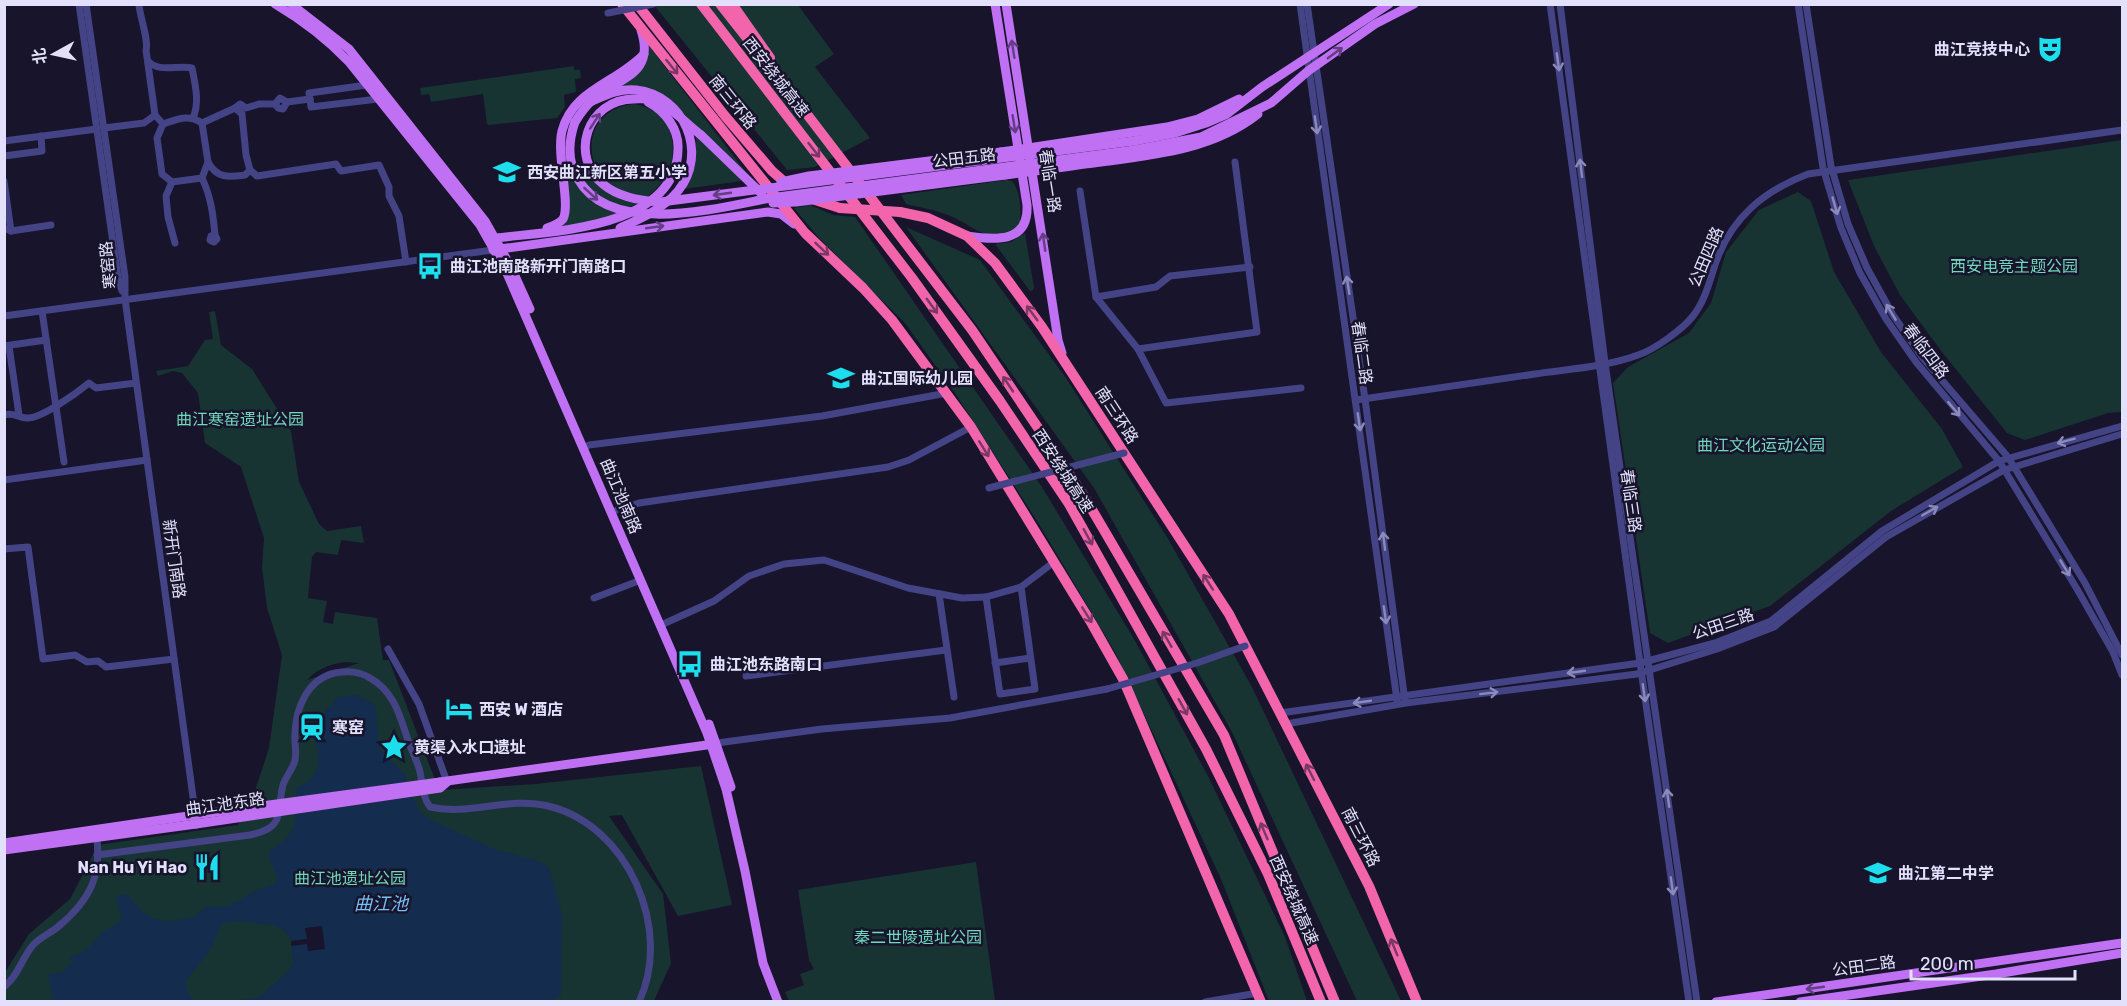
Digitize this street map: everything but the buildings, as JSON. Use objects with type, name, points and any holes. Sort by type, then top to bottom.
[{"type":"highway","name":"南三环路","points":[[622,4],[805,233],[892,320],[970,427],[1092,624],[1123,679],[1259,997]]},
{"type":"highway","name":"南三环路","points":[[637,4],[724,116],[772,171],[799,194],[840,208],[900,212],[928,218],[967,236],[995,263],[1065,361],[1229,614],[1369,886],[1417,1002]]},
{"type":"highway","name":"西安绕城高速","points":[[701,4],[912,278],[1000,401],[1069,504],[1206,750],[1268,874],[1321,1002]]},
{"type":"highway","name":"西安绕城高速","points":[[720,4],[972,330],[1084,496],[1224,735],[1335,1002]]},
{"type":"highway","points":[[732,4],[803,109]]},
{"type":"highway","points":[[1288,890],[1329,969],[1342,1002]]},
{"type":"highway","points":[[1291,929],[1316,1002]]},
{"type":"main road","name":"曲江池南路","points":[[275,4],[294,15],[338,51],[480,225],[511,267],[641,579],[663,624]]},
{"type":"main road","name":"曲江池南路","points":[[291,4],[349,49],[485,221],[496,238],[498,250]]},
{"type":"main road","name":"春临一路","points":[[967,236],[1004,238],[1014,235],[1025,222],[1028,211],[995,4]]},
{"type":"main road","name":"春临一路","points":[[1006,4],[1058,340],[1065,361]]},
{"type":"main road","name":"公田五路","points":[[591,101],[575,122],[570,137],[569,155],[572,170],[581,186],[596,200],[622,211],[651,215],[732,206],[782,196],[1134,146],[1227,114],[1262,87],[1389,4]]},
{"type":"main road","name":"公田五路","points":[[637,99],[618,101],[597,115],[590,126],[585,142],[585,154],[589,166],[604,185],[618,194],[632,199],[661,202],[747,190],[1134,146],[1156,147],[1201,137],[1271,103],[1312,69],[1375,24],[1414,4]]},
{"type":"main road","points":[[591,101],[635,73],[644,54],[645,42],[641,27]]},
{"type":"main road","points":[[532,234],[555,225],[562,219],[566,207],[560,150],[562,132],[570,112],[587,93],[627,70],[644,54]]},
{"type":"main road","points":[[747,190],[809,176],[1018,150],[1183,124],[1208,115],[1262,87]]},
{"type":"main road","points":[[591,101],[624,90],[635,90],[659,96],[684,120],[692,148],[684,182],[666,202],[638,220],[594,235]]},
{"type":"main road","points":[[637,99],[654,100],[701,135],[782,214],[805,233]]},
{"type":"main road","points":[[496,238],[597,225],[627,215],[648,204],[663,189],[671,176],[676,162],[678,141],[669,120],[656,106],[637,99]]},
{"type":"main road","points":[[732,206],[796,202],[1151,155],[1220,136],[1246,123],[1271,103]]},
{"type":"main road","points":[[498,250],[768,212],[782,214]]},
{"type":"main road","name":"曲江池南路","points":[[586,446],[617,510],[731,787],[768,961],[784,1002]]},
{"type":"main road","name":"曲江池南路","points":[[713,744],[745,870],[763,963],[778,1002]]},
{"type":"main road","name":"曲江池东路","points":[[4,850],[443,782],[713,744]]},
{"type":"main road","name":"曲江池东路","points":[[4,843],[96,834]]},
{"type":"main road","name":"公田二路","points":[[1716,1002],[2122,943]]},
{"type":"main road","name":"公田二路","points":[[1800,1002],[1996,974],[2122,953]]},
{"type":"street","name":"寒窑路","points":[[79,4],[125,277],[125,299]]},
{"type":"street","name":"寒窑路","points":[[86,4],[100,129]]},
{"type":"street","points":[[608,13],[653,4]]},
{"type":"street","name":"春临二路","points":[[1299,4],[1310,55],[1356,400],[1401,700]]},
{"type":"street","name":"春临二路","points":[[1307,4],[1310,55]]},
{"type":"street","name":"春临三路","points":[[1550,4],[1644,662],[1689,1002]]},
{"type":"street","name":"春临三路","points":[[1560,4],[1602,364]]},
{"type":"street","name":"春临四路","points":[[1798,4],[1828,171],[1841,228],[1860,273],[1886,319],[1916,362],[1999,460],[2077,589],[2119,651]]},
{"type":"street","name":"春临四路","points":[[1806,4],[1828,171],[1867,268],[1893,315],[1922,357],[2014,466],[2085,583],[2119,651],[2122,675]]},
{"type":"street","points":[[139,5],[141,23],[148,44],[155,115],[163,124]]},
{"type":"street","points":[[148,61],[154,67],[160,68],[179,66],[192,68],[196,87],[196,110],[193,118]]},
{"type":"street","name":"春临二路","points":[[1312,69],[1365,399],[1401,700]]},
{"type":"street","points":[[367,85],[309,93],[311,107],[378,99]]},
{"type":"street","points":[[244,111],[260,104],[275,104],[280,98],[287,102],[310,99]]},
{"type":"street","points":[[202,123],[240,104],[244,111],[246,155],[250,170],[257,176],[336,164],[341,171],[379,165],[389,187],[389,196],[399,216],[406,262]]},
{"type":"street","points":[[4,141],[144,123],[155,115]]},
{"type":"street","points":[[163,124],[182,118],[193,118],[202,123]]},
{"type":"street","points":[[202,123],[208,162],[212,169],[225,177],[245,175],[250,170]]},
{"type":"street","points":[[163,124],[158,138],[162,174],[172,182],[201,178]]},
{"type":"street","name":"公田四路","points":[[1356,400],[1602,364],[1639,355],[1668,338],[1693,317],[1731,230],[1752,207],[1773,189],[1808,174],[2122,130]]},
{"type":"street","points":[[4,156],[42,151],[41,136]]},
{"type":"street","points":[[201,178],[208,162]]},
{"type":"street","points":[[1138,350],[1257,332],[1235,162]]},
{"type":"street","points":[[201,178],[209,193],[213,208],[215,235]]},
{"type":"street","points":[[4,181],[8,229],[51,225]]},
{"type":"street","points":[[172,182],[166,196],[168,218],[175,243]]},
{"type":"street","points":[[1080,191],[1096,297],[1138,350],[1166,403],[1300,387]]},
{"type":"street","points":[[4,316],[498,250]]},
{"type":"street","points":[[1096,297],[1156,287],[1170,276],[1250,267]]},
{"type":"street","name":"新开门南路","points":[[125,299],[196,819]]},
{"type":"street","points":[[42,311],[64,462]]},
{"type":"street","points":[[19,415],[7,346],[46,340]]},
{"type":"street","points":[[4,415],[11,413],[28,418],[41,414],[89,383],[96,388],[136,383]]},
{"type":"street","points":[[586,446],[822,416],[947,393]]},
{"type":"street","name":"公田三路","points":[[1286,724],[1401,700],[1644,662],[1715,643],[1771,621],[1882,531],[1999,460],[2122,426]]},
{"type":"street","points":[[617,510],[639,503],[888,467],[909,460],[970,427]]},
{"type":"street","name":"公田三路","points":[[1280,713],[1645,672],[1718,649],[1774,627],[1886,537],[2004,470],[2122,434]]},
{"type":"street","points":[[989,489],[1124,453]]},
{"type":"street","points":[[4,480],[147,460]]},
{"type":"street","points":[[4,549],[28,547],[43,659],[75,655],[87,662],[98,661],[106,667],[174,659]]},
{"type":"street","points":[[663,624],[714,601],[749,576],[784,564],[824,560],[908,588],[962,598],[986,597],[1021,587],[1054,562]]},
{"type":"street","points":[[594,598],[641,579]]},
{"type":"street","points":[[986,597],[1000,694],[1035,689],[1021,587]]},
{"type":"street","points":[[939,594],[954,697]]},
{"type":"street","points":[[713,744],[822,729],[950,718],[1107,690],[1245,646]]},
{"type":"street","points":[[388,649],[419,704],[443,782]]},
{"type":"street","points":[[746,676],[946,650]]},
{"type":"street","points":[[995,663],[1030,658]]},
{"type":"street","points":[[97,855],[250,834],[273,826],[280,814],[284,783],[295,760],[297,715],[302,702],[312,687],[321,679],[345,672],[359,672],[379,683],[390,694],[419,768],[424,799],[430,807],[460,810],[516,802],[549,806],[580,819],[616,848],[629,868],[646,910],[650,958],[645,990],[639,1002]]},
{"type":"street","name":"春临三路","points":[[1645,672],[1697,1002]]},
{"type":"street","points":[[4,987],[21,967],[35,942],[60,925],[83,902],[93,884],[97,855],[96,834]]},
{"type":"street","points":[[1206,1002],[1259,997]]},
{"type":"green space","points":[[654,5],[798,5],[834,54],[815,67],[870,138],[815,167],[787,170]]},
{"type":"green space","points":[[649,46],[749,176],[716,143],[690,123],[667,97],[645,88],[621,86],[641,71]]},
{"type":"green space","points":[[574,66],[574,70],[580,70],[581,78],[575,79],[576,92],[564,95],[565,107],[557,118],[489,125],[483,94],[431,102],[429,94],[421,95],[420,88]]},
{"type":"green space","points":[[634,104],[654,111],[667,125],[672,139],[673,156],[669,171],[661,183],[638,203],[608,216],[561,225],[565,177],[594,162],[592,141],[594,131],[605,116],[613,110]]},
{"type":"green space","points":[[696,135],[742,181],[684,189],[694,163]]},
{"type":"green space","name":"西安电竞主题公园","points":[[2122,140],[2122,412],[2108,413],[2025,440],[2007,433],[1900,295],[1874,246],[1848,180]]},
{"type":"green space","points":[[1012,181],[1017,191],[1020,221],[1019,227],[999,235],[982,233],[943,213],[906,204],[901,195]]},
{"type":"green space","name":"曲江文化运动公园","points":[[1798,192],[1811,201],[1834,272],[1881,352],[1942,429],[1963,467],[1891,511],[1770,606],[1668,643],[1650,633],[1613,383],[1628,367],[1689,333],[1711,303],[1726,252],[1759,210]]},
{"type":"green space","points":[[810,205],[833,215],[855,217],[1042,487],[1134,639],[1208,776],[1285,937],[1307,1001],[1269,1001],[1221,879],[1115,652],[1037,521],[957,396],[905,323],[819,238],[794,208]]},
{"type":"green space","points":[[906,227],[980,260],[1066,378],[1167,537],[1252,687],[1401,1001],[1357,1001],[1232,732],[1094,488]]},
{"type":"green space","points":[[1025,233],[1034,288],[1032,291],[995,244],[1011,242]]},
{"type":"green space","name":"曲江池遗址公园","points":[[215,311],[221,345],[252,369],[291,431],[299,482],[319,524],[327,531],[361,526],[364,543],[341,540],[338,555],[316,552],[312,557],[308,598],[327,601],[323,622],[333,624],[335,612],[377,618],[383,660],[389,660],[439,790],[535,784],[701,766],[732,905],[678,916],[622,815],[609,816],[663,894],[671,963],[654,1001],[5,1002],[4,974],[29,934],[70,899],[98,845],[238,825],[251,803],[269,748],[282,655],[267,608],[262,567],[264,538],[241,467],[205,443],[198,393],[182,373],[173,371],[158,376],[156,371],[188,366],[205,340],[213,339],[209,312]],"holes":[[[345,662],[359,663],[307,680],[319,670],[329,666]]]},
{"type":"green space","name":"秦二世陵遗址公园","points":[[976,862],[995,1001],[789,1001],[785,992],[804,985],[800,974],[814,969],[809,960],[798,890]]},
{"type":"water","name":"曲江池","points":[[356,695],[375,705],[380,749],[404,773],[421,813],[433,821],[494,849],[541,862],[549,868],[562,914],[561,996],[550,1001],[231,1001],[259,998],[289,970],[293,962],[291,941],[286,932],[274,925],[235,921],[222,924],[209,952],[186,980],[187,991],[194,1001],[53,1001],[48,975],[63,971],[73,961],[69,958],[84,951],[101,934],[122,919],[116,900],[118,895],[128,895],[143,912],[152,918],[168,922],[194,917],[206,907],[228,906],[257,890],[275,884],[277,877],[269,858],[270,850],[286,838],[291,831],[296,816],[296,788],[311,779],[317,768],[319,756],[311,736],[313,730],[325,716],[325,709],[331,706],[338,697]]},
{"type":"pier","points":[[322,926],[325,949],[308,951],[307,944],[291,946],[291,941],[307,939],[305,928]]},
{"type":"place","name":"曲江竞技中心","points":[[2050,49]]},
{"type":"place","name":"西安曲江新区第五小学","points":[[507,172]]},
{"type":"place","name":"曲江池南路新开门南路口","points":[[430,266]]},
{"type":"place","name":"曲江国际幼儿园","points":[[841,378]]},
{"type":"place","name":"曲江池东路南口","points":[[690,664]]},
{"type":"place","name":"西安 W 酒店","points":[[459,709]]},
{"type":"place","name":"寒窑","points":[[312,727]]},
{"type":"place","name":"黄渠入水口遗址","points":[[394,747]]},
{"type":"place","name":"Nan Hu Yi Hao","points":[[207,867]]},
{"type":"place","name":"曲江第二中学","points":[[1878,873]]},
{"type":"park label","name":"曲江寒窑遗址公园","points":[[240,419]]}]
